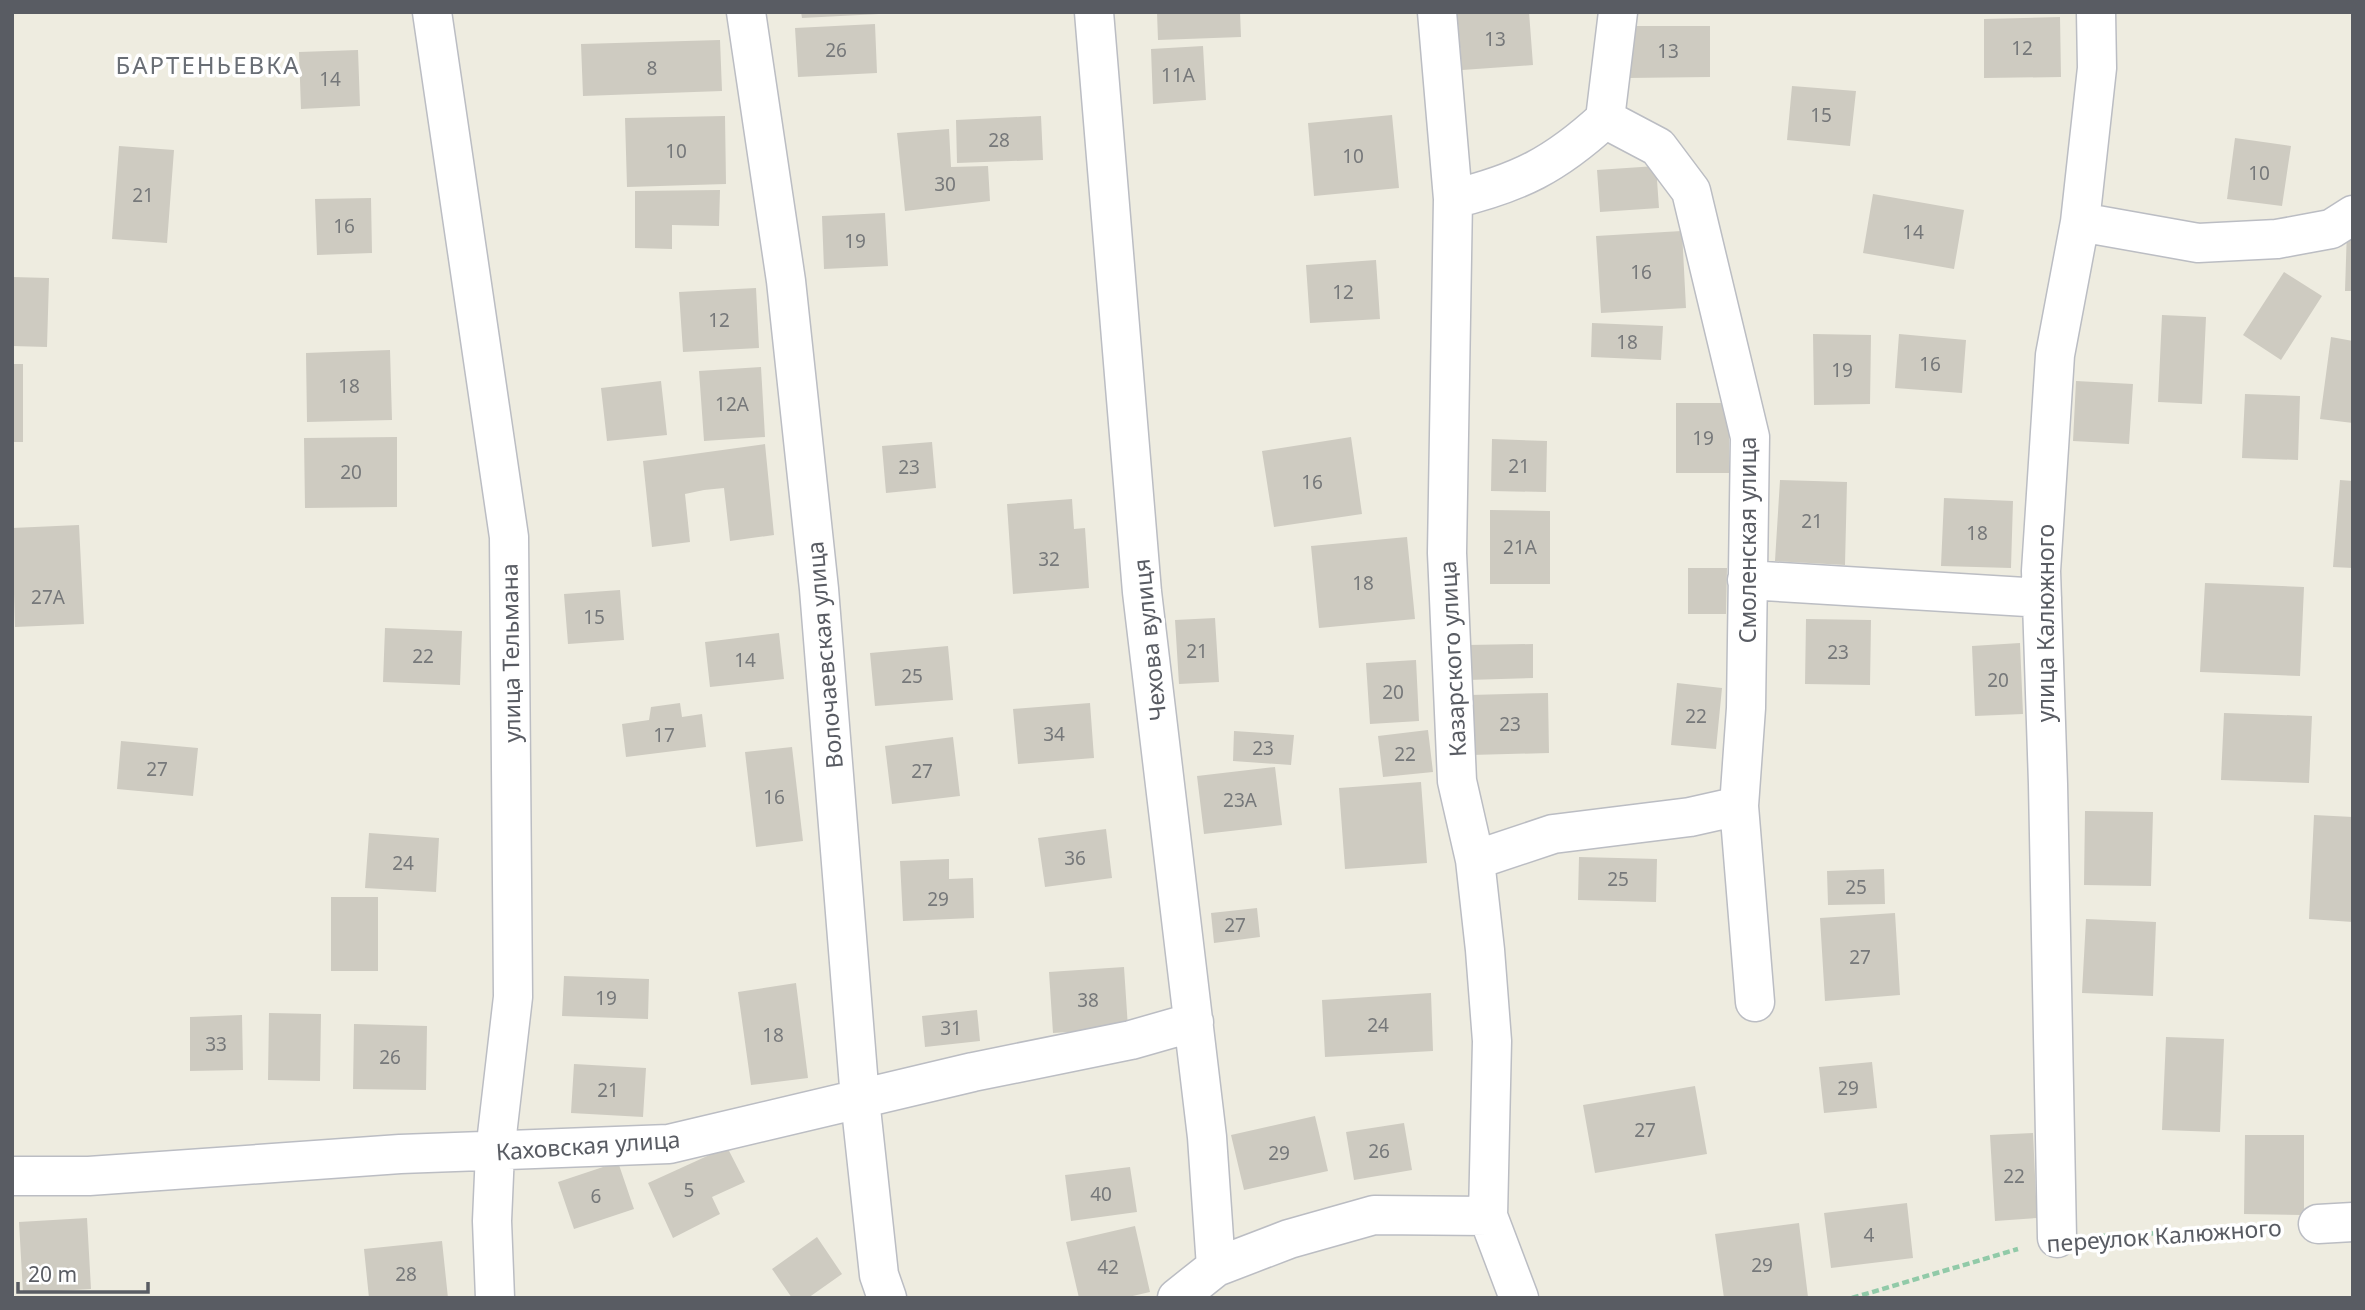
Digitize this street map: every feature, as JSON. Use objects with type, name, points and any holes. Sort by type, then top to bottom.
[{"type":"street","name":"улица Тельмана","points":[[432,12],[509,537],[513,997],[495,1152],[492,1221],[495,1298]]},
{"type":"street","name":"Волочаевская улица","points":[[746,12],[786,281],[815,549],[860,1099],[879,1275],[887,1298]]},
{"type":"street","name":"Чехова вулиця","points":[[1094,12],[1142,592],[1207,1137],[1216,1267]]},
{"type":"street","name":"Казарского улица","points":[[1437,12],[1453,199],[1447,553],[1457,781],[1475,860],[1493,1041],[1488,1216],[1519,1298]]},
{"type":"street","points":[[1453,199],[1526,177],[1574,148],[1605,119],[1618,12]]},
{"type":"street","name":"улица Калюжного","points":[[2057,1238],[2041,584],[2054,355],[2080,222],[2096,68],[2096,12]]},
{"type":"street","name":"Смоленская улица","points":[[1605,119],[1658,147],[1691,191],[1750,437],[1746,708],[1739,806],[1755,1002]]},
{"type":"street","points":[[2080,222],[2198,243],[2291,236],[2331,229],[2353,215]]},
{"type":"street","points":[[1747,580],[2041,584]]},
{"type":"street","points":[[1475,860],[1553,834],[1637,821],[1690,817],[1739,806]]},
{"type":"street","name":"Каховская улица","points":[[12,1176],[89,1176],[400,1154],[669,1143],[973,1072],[1131,1040],[1194,1022]]},
{"type":"street","points":[[1177,1298],[1216,1267],[1289,1239],[1374,1215],[1488,1216]]},
{"type":"path","name":"переулок Калюжного","points":[[1852,1298],[2057,1238],[2335,1223]]},
{"type":"building","points":[[801,12],[879,12],[879,14],[802,18]]},
{"type":"building","points":[[1157,12],[1240,12],[1241,37],[1158,40]]},
{"type":"building","points":[[1457,12],[1529,12],[1533,65],[1462,70]]},
{"type":"building","points":[[2060,17],[2061,77],[1984,78],[1984,19]]},
{"type":"building","points":[[875,24],[877,73],[798,77],[795,28]]},
{"type":"building","points":[[1626,26],[1710,26],[1710,77],[1627,78]]},
{"type":"building","points":[[720,40],[722,91],[583,96],[581,44]]},
{"type":"building","points":[[1203,46],[1206,100],[1153,104],[1151,49]]},
{"type":"building","points":[[358,50],[360,106],[301,109],[299,52]]},
{"type":"building","points":[[1792,86],[1856,91],[1850,146],[1787,140]]},
{"type":"building","points":[[1392,115],[1399,188],[1314,196],[1308,123]]},
{"type":"building","points":[[725,116],[726,184],[627,187],[625,118]]},
{"type":"building","points":[[1041,116],[1043,160],[957,163],[956,120]]},
{"type":"building","points":[[949,129],[951,167],[988,166],[990,201],[905,211],[897,133]]},
{"type":"building","points":[[2235,138],[2291,146],[2282,206],[2227,199]]},
{"type":"building","points":[[119,146],[174,150],[167,243],[112,239]]},
{"type":"building","points":[[1656,166],[1659,208],[1600,212],[1597,170]]},
{"type":"building","points":[[720,190],[719,226],[672,225],[672,249],[635,248],[635,191]]},
{"type":"building","points":[[1873,194],[1964,210],[1954,269],[1863,253]]},
{"type":"building","points":[[371,198],[372,253],[317,255],[315,199]]},
{"type":"building","points":[[885,213],[888,266],[824,269],[822,216]]},
{"type":"building","points":[[2347,229],[2353,229],[2353,291],[2345,291]]},
{"type":"building","points":[[1682,231],[1686,308],[1601,313],[1596,236]]},
{"type":"building","points":[[1376,260],[1380,319],[1310,323],[1306,265]]},
{"type":"building","points":[[2284,272],[2322,296],[2281,360],[2243,335]]},
{"type":"building","points":[[12,277],[49,278],[47,347],[12,346]]},
{"type":"building","points":[[756,288],[759,348],[683,352],[679,292]]},
{"type":"building","points":[[2162,315],[2206,317],[2202,404],[2158,402]]},
{"type":"building","points":[[1592,323],[1663,326],[1661,360],[1591,357]]},
{"type":"building","points":[[1813,334],[1871,335],[1870,404],[1814,405]]},
{"type":"building","points":[[1899,334],[1966,340],[1962,393],[1895,388]]},
{"type":"building","points":[[2331,337],[2353,341],[2353,423],[2320,419]]},
{"type":"building","points":[[390,350],[392,420],[307,422],[306,353]]},
{"type":"building","points":[[12,364],[23,364],[23,442],[12,442]]},
{"type":"building","points":[[761,367],[765,437],[704,441],[699,371]]},
{"type":"building","points":[[661,381],[667,435],[607,441],[601,388]]},
{"type":"building","points":[[2076,381],[2133,384],[2129,444],[2073,441]]},
{"type":"building","points":[[2245,394],[2300,396],[2298,460],[2242,458]]},
{"type":"building","points":[[1676,403],[1729,403],[1729,473],[1676,473]]},
{"type":"building","points":[[397,437],[397,507],[305,508],[304,438]]},
{"type":"building","points":[[1351,437],[1362,514],[1274,527],[1262,451]]},
{"type":"building","points":[[1492,439],[1547,441],[1546,492],[1491,491]]},
{"type":"building","points":[[932,442],[936,488],[886,493],[882,446]]},
{"type":"building","points":[[765,444],[774,535],[730,541],[724,488],[685,494],[690,542],[652,547],[643,461]]},
{"type":"building","points":[[1780,480],[1847,482],[1845,565],[1775,561]]},
{"type":"building","points":[[2340,480],[2353,481],[2353,568],[2333,567]]},
{"type":"building","points":[[1944,498],[2013,501],[2011,568],[1941,566]]},
{"type":"building","points":[[1072,499],[1074,529],[1085,528],[1089,588],[1013,594],[1007,504]]},
{"type":"building","points":[[1490,510],[1550,511],[1550,584],[1490,584]]},
{"type":"building","points":[[79,525],[84,624],[15,627],[12,528]]},
{"type":"building","points":[[1407,537],[1415,619],[1319,628],[1311,546]]},
{"type":"building","points":[[1688,568],[1727,568],[1726,614],[1688,614]]},
{"type":"building","points":[[2205,583],[2304,587],[2300,676],[2200,672]]},
{"type":"building","points":[[620,590],[624,640],[568,644],[564,594]]},
{"type":"building","points":[[1215,618],[1219,682],[1179,684],[1175,620]]},
{"type":"building","points":[[1806,619],[1871,620],[1870,685],[1805,684]]},
{"type":"building","points":[[385,628],[462,631],[460,685],[383,682]]},
{"type":"building","points":[[779,633],[784,679],[710,687],[705,642]]},
{"type":"building","points":[[2020,643],[2023,714],[1975,716],[1972,646]]},
{"type":"building","points":[[1533,644],[1533,678],[1467,680],[1467,645]]},
{"type":"building","points":[[948,646],[953,700],[875,706],[870,653]]},
{"type":"building","points":[[1416,660],[1419,721],[1370,724],[1366,663]]},
{"type":"building","points":[[1677,683],[1722,688],[1716,749],[1671,745]]},
{"type":"building","points":[[1548,693],[1549,753],[1471,755],[1470,695]]},
{"type":"building","points":[[680,703],[682,717],[702,714],[706,747],[626,757],[622,724],[649,720],[651,707]]},
{"type":"building","points":[[1090,703],[1094,758],[1018,764],[1013,709]]},
{"type":"building","points":[[2224,713],[2312,716],[2309,783],[2221,780]]},
{"type":"building","points":[[1428,730],[1433,772],[1383,777],[1378,736]]},
{"type":"building","points":[[1234,731],[1294,735],[1291,765],[1233,761]]},
{"type":"building","points":[[953,737],[960,796],[892,804],[885,746]]},
{"type":"building","points":[[121,741],[198,748],[193,796],[117,789]]},
{"type":"building","points":[[792,747],[803,841],[756,847],[745,752]]},
{"type":"building","points":[[1275,767],[1282,825],[1204,834],[1197,776]]},
{"type":"building","points":[[1421,782],[1427,863],[1345,869],[1339,788]]},
{"type":"building","points":[[2085,811],[2153,812],[2151,886],[2084,885]]},
{"type":"building","points":[[2314,815],[2353,817],[2353,922],[2309,919]]},
{"type":"building","points":[[1106,829],[1112,878],[1045,887],[1038,838]]},
{"type":"building","points":[[369,833],[439,838],[436,892],[365,888]]},
{"type":"building","points":[[1579,857],[1657,859],[1656,902],[1578,900]]},
{"type":"building","points":[[949,859],[949,879],[973,878],[974,918],[903,921],[900,861]]},
{"type":"building","points":[[1884,869],[1885,904],[1828,905],[1827,871]]},
{"type":"building","points":[[331,897],[378,897],[378,971],[331,971]]},
{"type":"building","points":[[1257,908],[1260,937],[1214,943],[1211,913]]},
{"type":"building","points":[[1895,913],[1900,995],[1825,1001],[1820,918]]},
{"type":"building","points":[[2086,919],[2156,922],[2153,996],[2082,993]]},
{"type":"building","points":[[1124,967],[1128,1028],[1053,1033],[1049,972]]},
{"type":"building","points":[[564,976],[649,979],[648,1019],[562,1016]]},
{"type":"building","points":[[796,983],[808,1078],[751,1085],[738,992]]},
{"type":"building","points":[[1431,993],[1433,1051],[1325,1057],[1322,1000]]},
{"type":"building","points":[[977,1010],[980,1041],[925,1047],[922,1016]]},
{"type":"building","points":[[269,1013],[321,1014],[320,1081],[268,1080]]},
{"type":"building","points":[[242,1015],[243,1070],[190,1071],[190,1017]]},
{"type":"building","points":[[354,1024],[427,1026],[426,1090],[353,1089]]},
{"type":"building","points":[[2166,1037],[2224,1039],[2220,1132],[2162,1130]]},
{"type":"building","points":[[1872,1062],[1877,1108],[1824,1113],[1819,1067]]},
{"type":"building","points":[[574,1064],[646,1068],[643,1117],[571,1113]]},
{"type":"building","points":[[1695,1086],[1707,1154],[1595,1173],[1583,1105]]},
{"type":"building","points":[[1315,1116],[1328,1171],[1244,1190],[1231,1135]]},
{"type":"building","points":[[1404,1123],[1412,1170],[1354,1180],[1346,1132]]},
{"type":"building","points":[[2033,1133],[2037,1218],[1995,1221],[1990,1135]]},
{"type":"building","points":[[2245,1135],[2304,1135],[2304,1215],[2244,1214]]},
{"type":"building","points":[[727,1147],[745,1182],[712,1197],[720,1214],[673,1238],[648,1183]]},
{"type":"building","points":[[618,1162],[634,1209],[574,1229],[558,1182]]},
{"type":"building","points":[[1130,1167],[1137,1212],[1071,1221],[1065,1175]]},
{"type":"building","points":[[1907,1203],[1913,1258],[1831,1268],[1824,1213]]},
{"type":"building","points":[[87,1218],[91,1289],[23,1293],[19,1222]]},
{"type":"building","points":[[1799,1223],[1808,1297],[1724,1298],[1715,1234]]},
{"type":"building","points":[[1135,1226],[1150,1292],[1124,1298],[1079,1298],[1066,1242]]},
{"type":"building","points":[[817,1237],[842,1274],[808,1298],[792,1298],[772,1269]]},
{"type":"building","points":[[442,1241],[448,1298],[369,1298],[364,1249]]},
{"type":"district","name":"БАРТЕНЬЕВКА","points":[[208,64]]}]
